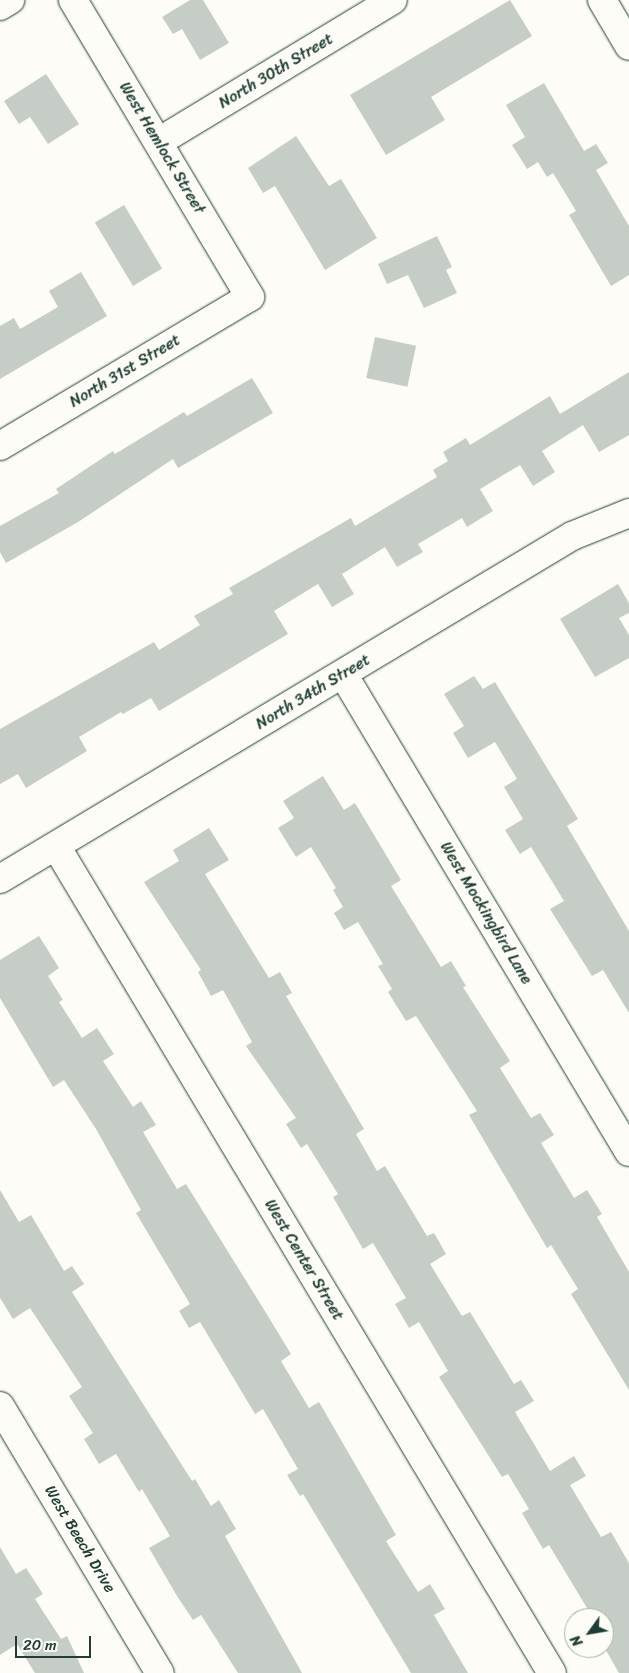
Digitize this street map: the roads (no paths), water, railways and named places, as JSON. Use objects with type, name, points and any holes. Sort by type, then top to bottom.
[{"type":"street","points":[[0,6],[10,0]]},
{"type":"street","name":"West Hemlock Street","points":[[73,0],[160,141],[250,297]]},
{"type":"street","name":"North 30th Street","points":[[160,141],[393,0]]},
{"type":"street","points":[[602,0],[629,46]]},
{"type":"street","name":"North 31st Street","points":[[0,446],[250,297]]},
{"type":"street","name":"North 34th Street","points":[[0,879],[572,536],[629,513]]},
{"type":"street","name":"West Mockingbird Lane","points":[[343,674],[629,1152]]},
{"type":"street","name":"West Center Street","points":[[56,846],[552,1673]]},
{"type":"street","name":"West Beech Drive","points":[[0,1406],[160,1673]]}]
